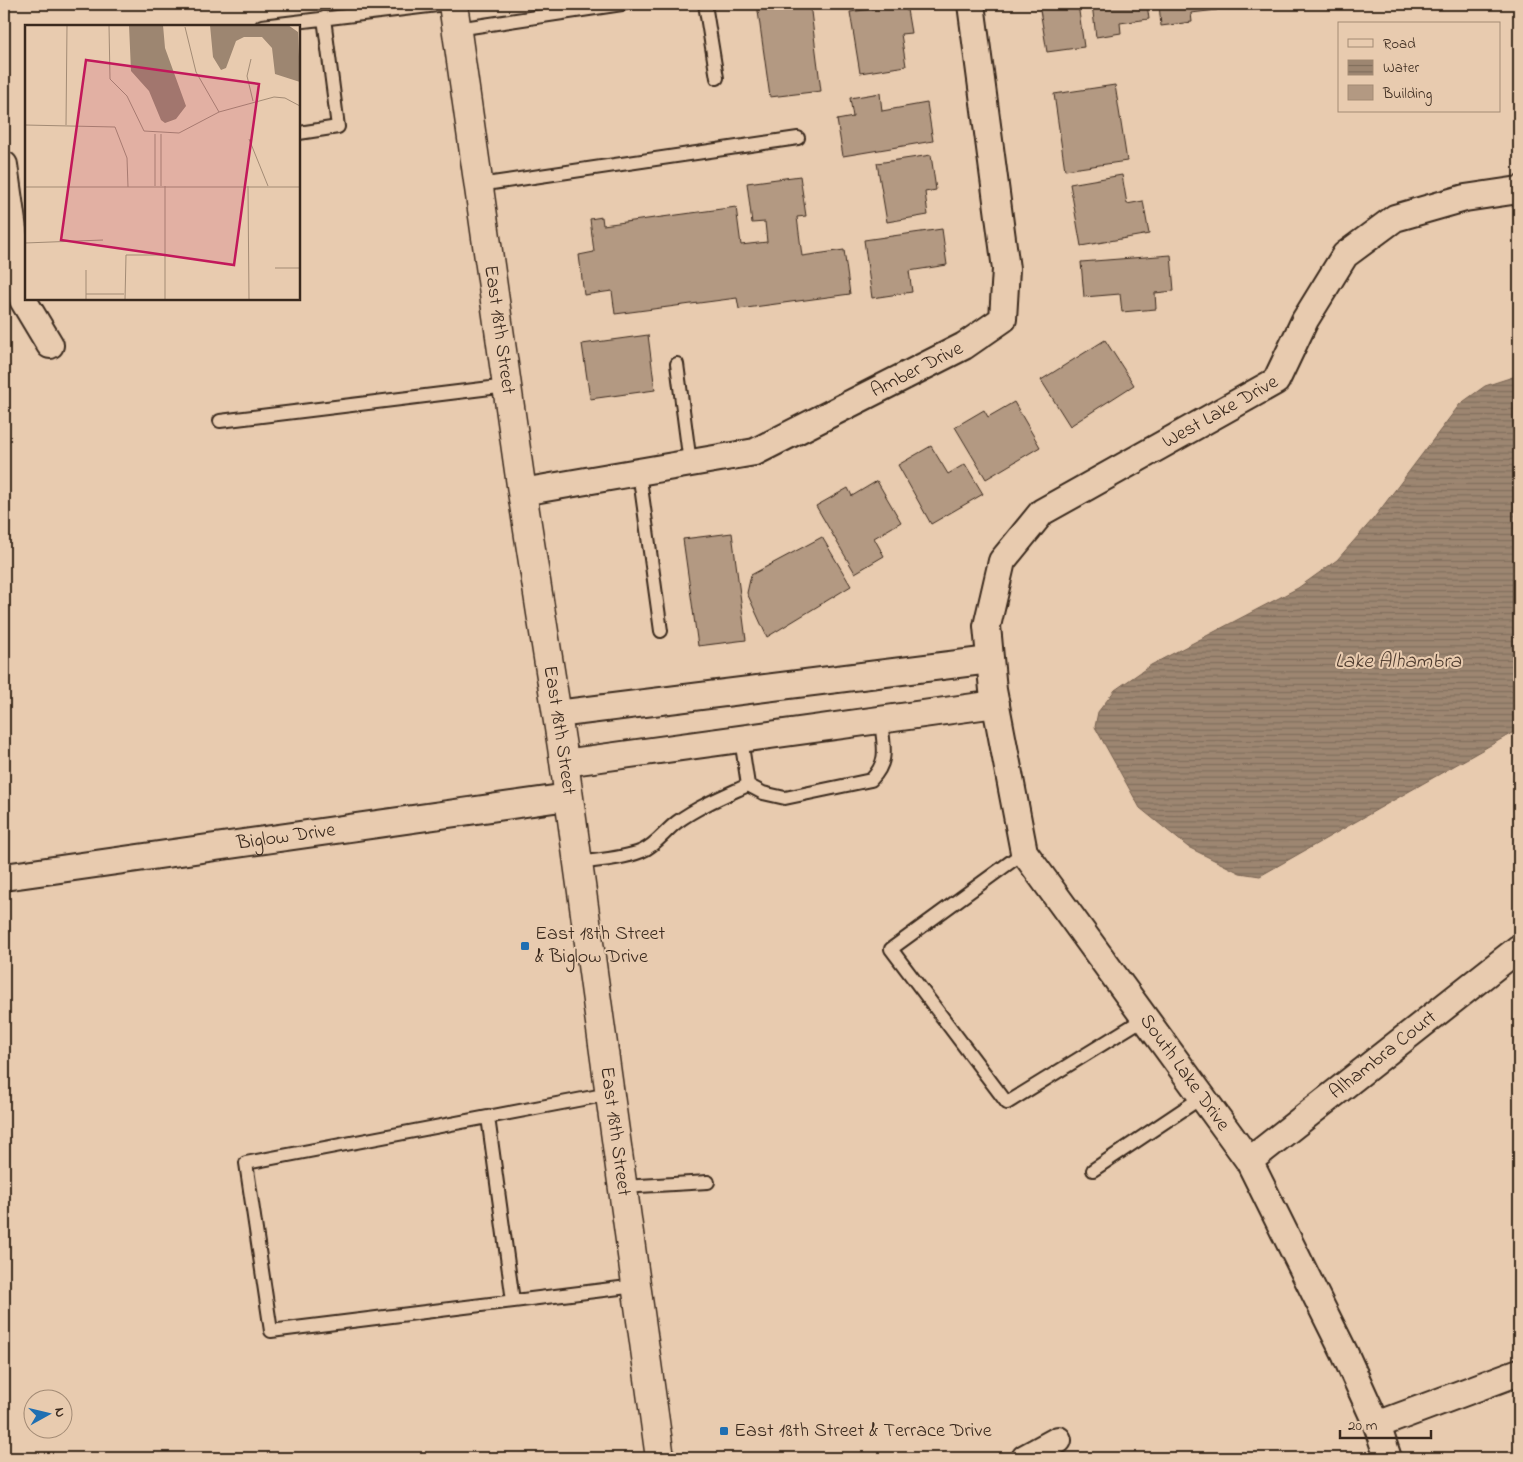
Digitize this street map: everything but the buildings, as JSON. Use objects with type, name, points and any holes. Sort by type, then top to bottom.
[{"type":"main road","name":"East 18th Street","points":[[455,16],[522,492],[564,763],[660,1458]]},
{"type":"street","name":"Amber Drive","points":[[522,492],[755,452],[964,346],[1003,319],[1006,269],[971,4]]},
{"type":"street","points":[[4,165],[23,300],[50,345]]},
{"type":"street","name":"West Lake Drive","points":[[994,697],[987,626],[1002,561],[1042,512],[1276,381],[1304,320],[1345,255],[1395,218],[1465,198],[1519,190]]},
{"type":"street","points":[[557,714],[990,660]]},
{"type":"street","points":[[564,763],[881,720],[994,697]]},
{"type":"street","name":"South Lake Drive","points":[[994,697],[1024,852],[1249,1161],[1345,1354],[1377,1425],[1388,1458]]},
{"type":"street","name":"Biglow Drive","points":[[4,877],[568,797]]},
{"type":"street","name":"Alhambra Court","points":[[1249,1161],[1519,948]]},
{"type":"street","points":[[1377,1425],[1519,1372]]},
{"type":"street","points":[[1025,1458],[1058,1440]]},
{"type":"lane","points":[[270,25],[446,4]]},
{"type":"lane","points":[[455,16],[622,4]]},
{"type":"lane","points":[[705,4],[716,78]]},
{"type":"lane","points":[[300,133],[338,128],[324,18]]},
{"type":"lane","points":[[479,185],[798,138]]},
{"type":"lane","points":[[678,364],[690,463]]},
{"type":"lane","points":[[220,421],[507,386]]},
{"type":"lane","points":[[639,472],[661,630]]},
{"type":"lane","points":[[748,785],[763,793],[785,798],[871,780],[881,770],[885,757],[881,720]]},
{"type":"lane","points":[[741,739],[748,785]]},
{"type":"lane","points":[[578,863],[644,850],[661,838],[676,823],[707,803],[748,785]]},
{"type":"lane","points":[[1024,852],[891,949],[1007,1102],[1145,1018]]},
{"type":"lane","points":[[609,1094],[246,1164],[271,1331],[636,1286]]},
{"type":"lane","points":[[1093,1170],[1202,1097]]},
{"type":"lane","points":[[488,1117],[513,1301]]},
{"type":"lane","points":[[622,1187],[708,1182]]},
{"type":"water","name":"Lake Alhambra","points":[[1519,375],[1519,729],[1260,876],[1240,873],[1188,847],[1140,808],[1095,727],[1098,712],[1115,690],[1151,665],[1298,588],[1337,560],[1374,518],[1460,404],[1485,386]]},
{"type":"place","name":"East 18th Street & Biglow Drive","points":[[525,946]]},
{"type":"place","name":"East 18th Street & Terrace Drive","points":[[724,1431]]}]
